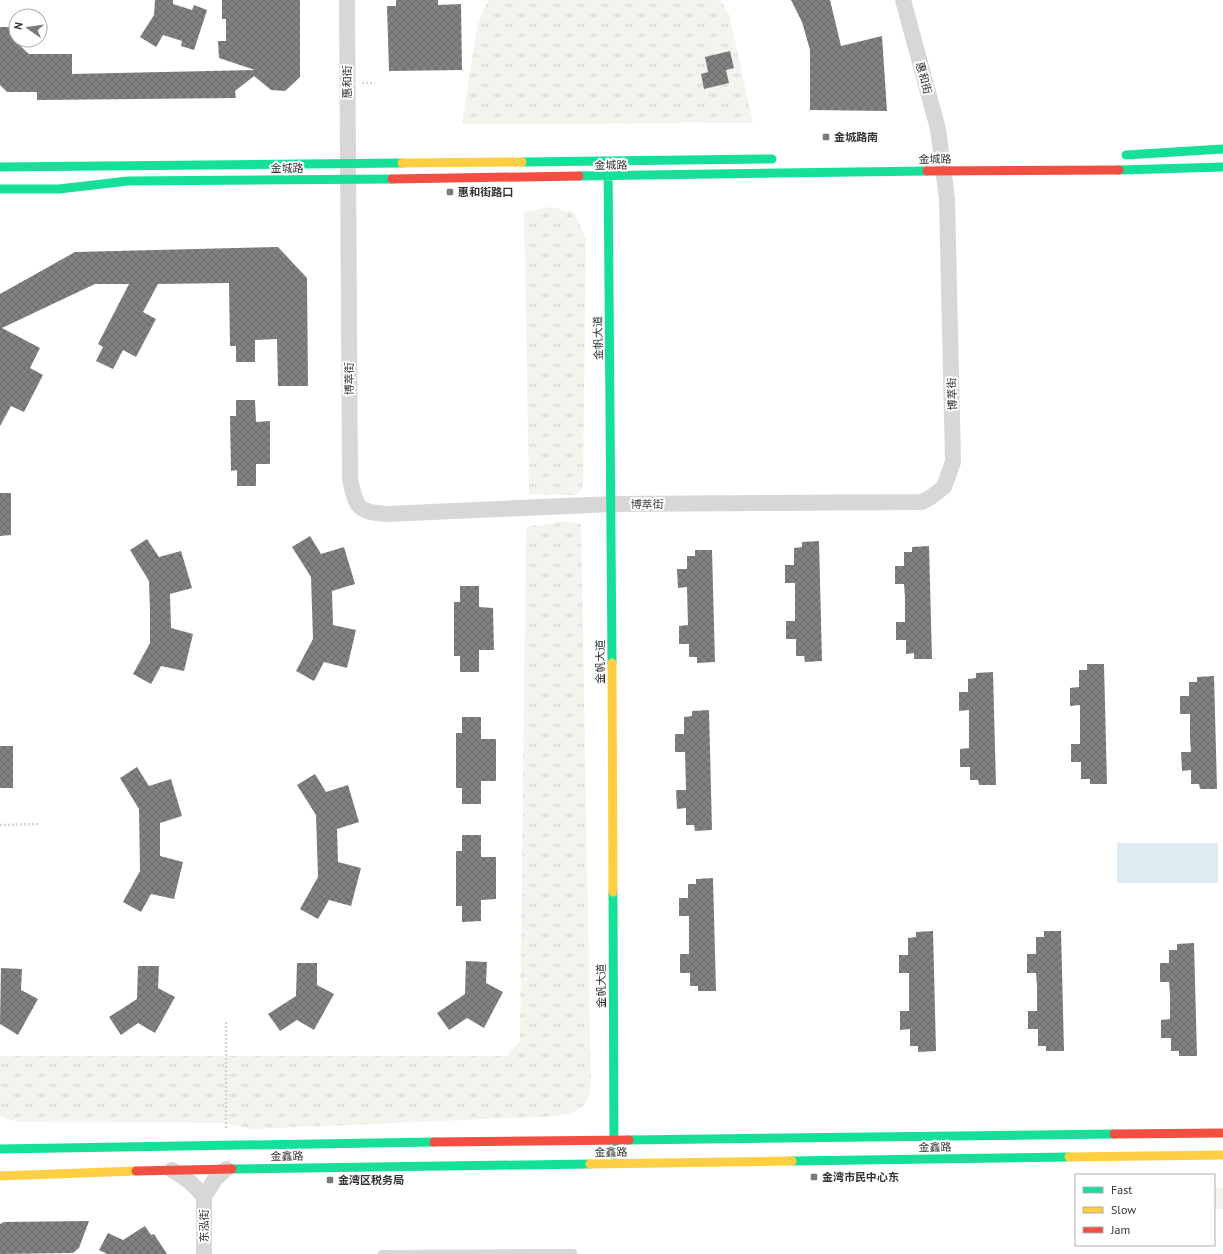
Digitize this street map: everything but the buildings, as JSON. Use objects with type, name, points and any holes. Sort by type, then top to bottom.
[{"type":"street","name":"惠和街","points":[[347,0],[348,179]]},
{"type":"street","name":"惠和街","points":[[903,0],[938,128],[942,160]]},
{"type":"street","points":[[1115,156],[1223,148]]},
{"type":"street","name":"金城路","points":[[1,167],[785,158]]},
{"type":"street","name":"金城路","points":[[0,189],[59,189],[128,181],[609,177],[942,160],[1170,169],[1223,167]]},
{"type":"street","name":"博萃街","points":[[348,179],[350,479],[358,506],[369,512],[387,514],[612,504],[922,502],[944,487],[954,462],[946,198],[942,160]]},
{"type":"street","name":"金帆大道","points":[[608,161],[612,504],[614,1164]]},
{"type":"street","name":"金鑫路","points":[[0,1149],[1223,1133]]},
{"type":"street","points":[[0,1143],[14,1149]]},
{"type":"street","name":"金鑫路","points":[[0,1176],[226,1169],[1223,1155]]},
{"type":"street","name":"东泓街","points":[[204,1254],[204,1197],[215,1180],[226,1169]]},
{"type":"street","name":"东泓街","points":[[172,1170],[184,1176],[195,1185],[204,1197]]},
{"type":"lane","points":[[382,1254],[573,1254]]},
{"type":"path","points":[[0,825],[38,824]]},
{"type":"path","points":[[226,1022],[226,1145]]},
{"type":"green space","points":[[488,0],[720,0],[729,14],[753,123],[462,124],[478,22]]},
{"type":"green space","points":[[551,207],[574,213],[586,238],[583,486],[577,495],[529,494],[524,212]]},
{"type":"green space","points":[[564,521],[581,524],[591,1085],[588,1098],[582,1107],[559,1116],[252,1129],[224,1123],[19,1122],[0,1117],[0,1056],[507,1056],[520,1041],[526,527]]},
{"type":"green space","points":[[1223,1188],[1223,1209],[1215,1209],[1215,1189]]},
{"type":"shaded area","points":[[1117,843],[1218,843],[1218,883],[1117,883]]},
{"type":"traffic: fast","points":[[1126,155],[1223,149]]},
{"type":"traffic: fast","points":[[522,162],[772,159]]},
{"type":"traffic: fast","points":[[608,162],[612,663]]},
{"type":"traffic: fast","points":[[0,167],[402,163]]},
{"type":"traffic: fast","points":[[1119,170],[1223,167]]},
{"type":"traffic: fast","points":[[579,176],[927,171]]},
{"type":"traffic: fast","points":[[0,189],[59,189],[128,181],[392,179]]},
{"type":"traffic: fast","points":[[613,892],[614,1155]]},
{"type":"traffic: fast","points":[[629,1140],[1114,1134]]},
{"type":"traffic: fast","points":[[0,1149],[434,1142]]},
{"type":"traffic: fast","points":[[792,1161],[1069,1157]]},
{"type":"traffic: fast","points":[[232,1169],[590,1164]]},
{"type":"traffic: slow","points":[[402,163],[522,162]]},
{"type":"traffic: slow","points":[[612,663],[613,892]]},
{"type":"traffic: slow","points":[[1069,1157],[1223,1155]]},
{"type":"traffic: slow","points":[[590,1164],[792,1161]]},
{"type":"traffic: slow","points":[[0,1176],[136,1171]]},
{"type":"traffic: jam","points":[[927,171],[1119,170]]},
{"type":"traffic: jam","points":[[392,179],[579,176]]},
{"type":"traffic: jam","points":[[1114,1134],[1223,1133]]},
{"type":"traffic: jam","points":[[434,1142],[629,1140]]},
{"type":"traffic: jam","points":[[136,1171],[232,1169]]},
{"type":"place","name":"金城路南","points":[[826,137]]},
{"type":"place","name":"惠和街路口","points":[[450,192]]},
{"type":"place","name":"金湾市民中心东","points":[[814,1177]]},
{"type":"place","name":"金湾区税务局","points":[[330,1180]]}]
